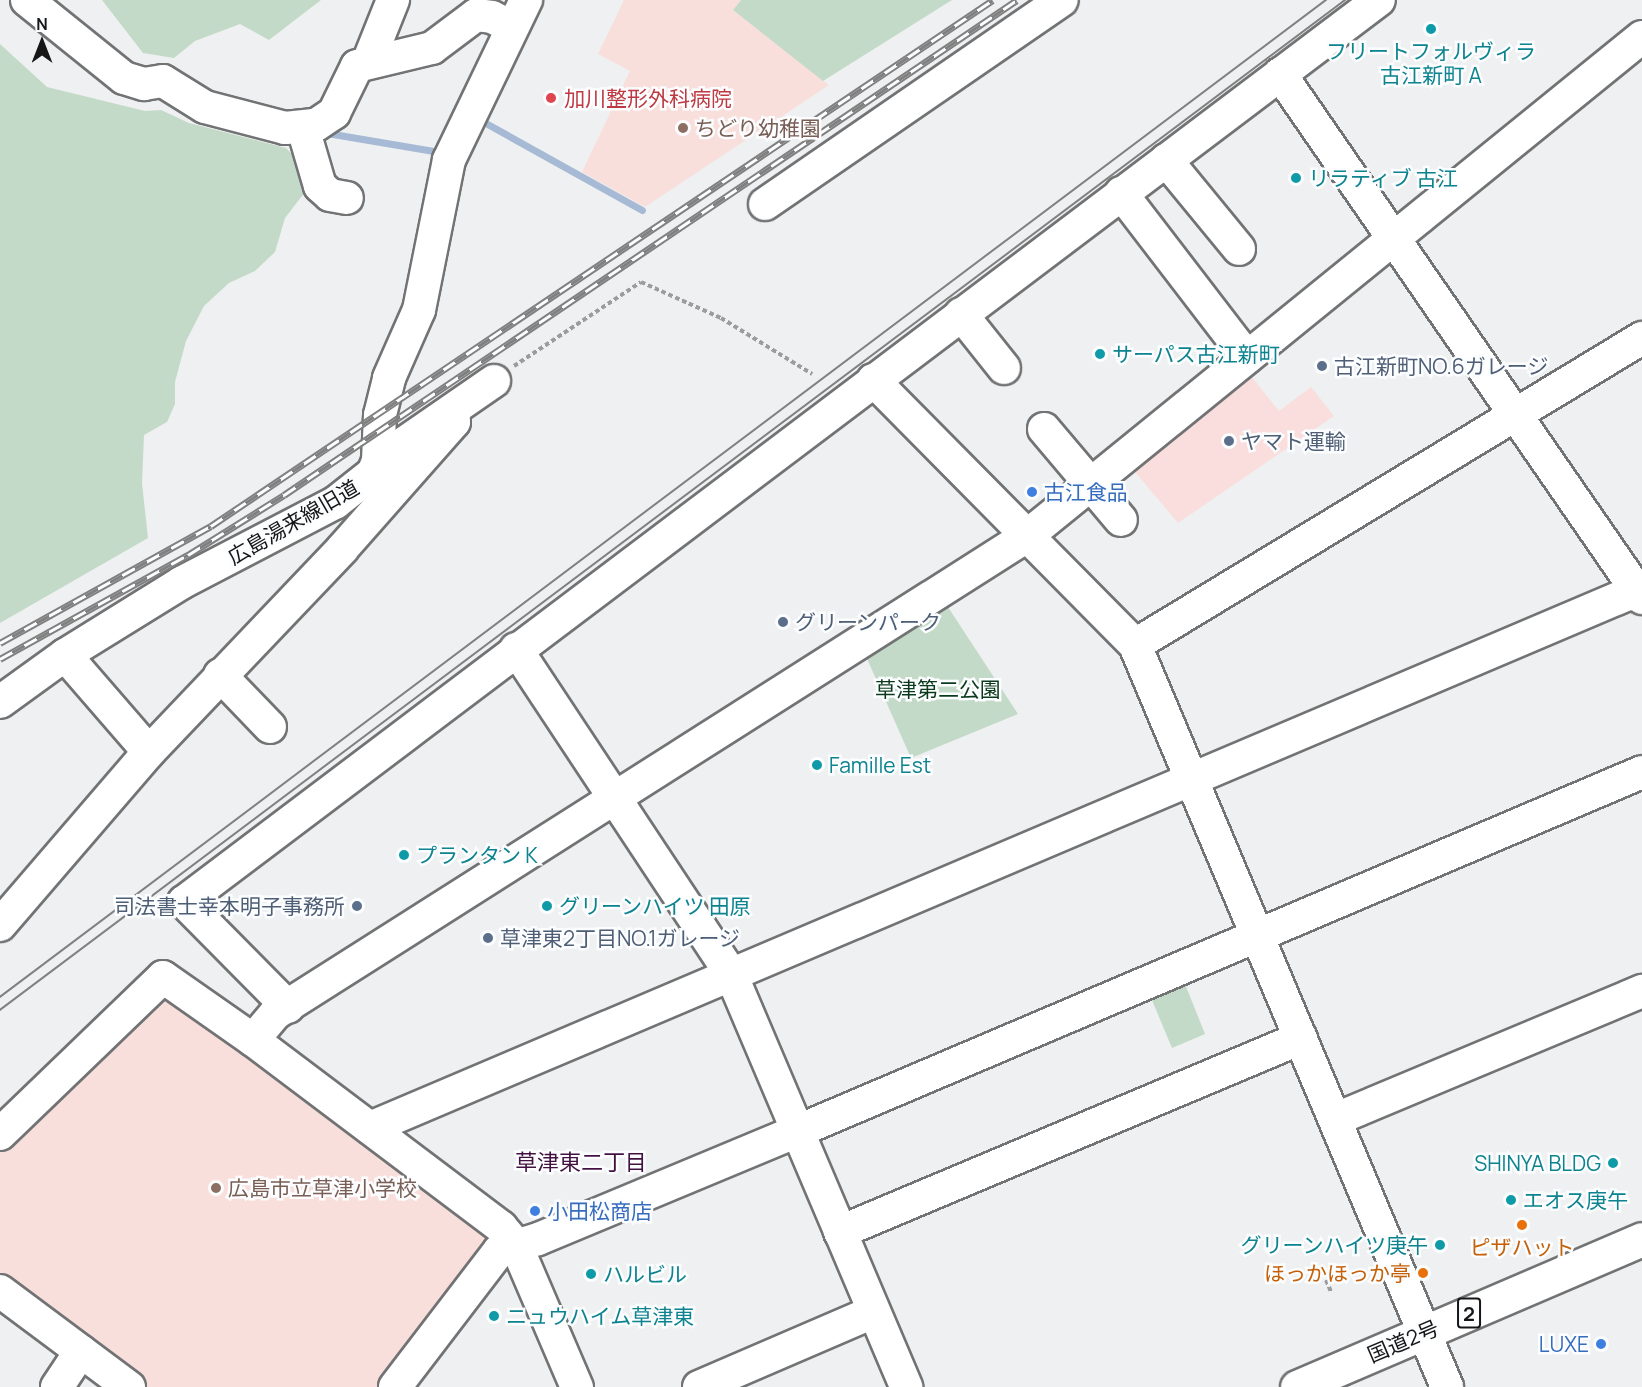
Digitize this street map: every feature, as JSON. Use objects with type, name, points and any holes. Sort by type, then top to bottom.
[{"type":"highway","name":"国道2号","points":[[1297,1387],[1642,1239]]},
{"type":"street","points":[[27,0],[124,78],[144,84],[163,81],[205,107],[285,128],[316,125],[334,113],[346,81],[357,66],[369,60],[432,48],[476,15],[519,14]]},
{"type":"street","points":[[369,60],[393,0]]},
{"type":"street","points":[[765,204],[1062,0]]},
{"type":"street","points":[[288,1007],[184,902],[516,648],[1379,0]]},
{"type":"street","name":"広島湯来線旧道","points":[[0,702],[65,656],[181,583],[335,503],[373,473],[378,461],[380,415],[387,387],[419,310],[449,160],[519,14]]},
{"type":"street","points":[[253,1040],[276,1013],[1027,536],[1642,37]]},
{"type":"street","points":[[370,1128],[1191,778],[1640,592],[1280,74]]},
{"type":"street","points":[[303,128],[320,186],[330,195],[347,198]]},
{"type":"street","points":[[1166,160],[1239,249]]},
{"type":"street","points":[[1121,193],[1248,357]]},
{"type":"street","points":[[961,314],[1004,368]]},
{"type":"street","points":[[1135,645],[1642,338]]},
{"type":"street","points":[[873,380],[1135,645],[1447,1387]]},
{"type":"street","points":[[378,461],[494,381]]},
{"type":"street","points":[[0,925],[149,752],[364,524],[454,422],[453,410]]},
{"type":"street","points":[[1044,429],[1121,520]]},
{"type":"street","points":[[516,648],[731,974],[906,1387]]},
{"type":"street","points":[[65,656],[149,752]]},
{"type":"street","points":[[220,675],[270,727]]},
{"type":"street","points":[[404,1384],[499,1251],[798,1131],[1642,772]]},
{"type":"street","points":[[0,1134],[163,977],[237,1032],[253,1040],[501,1227],[516,1245],[577,1387]]},
{"type":"street","points":[[1336,1119],[1642,991]]},
{"type":"street","points":[[840,1232],[1300,1038]]},
{"type":"street","points":[[0,1291],[129,1387]]},
{"type":"street","points":[[699,1387],[873,1312]]},
{"type":"street","points":[[57,1387],[81,1351]]},
{"type":"path","points":[[494,381],[641,282],[721,318],[812,374]]},
{"type":"path","points":[[1323,1273],[1331,1292]]},
{"type":"shaded area","name":"ちどり幼稚園","points":[[624,0],[741,0],[733,10],[829,85],[645,207],[582,172],[630,71],[598,54]]},
{"type":"shaded area","name":"ヤマト運輸","points":[[1247,371],[1279,411],[1311,387],[1334,416],[1178,523],[1130,466]]},
{"type":"shaded area","name":"広島市立草津小学校","points":[[164,985],[491,1232],[491,1244],[382,1387],[140,1387],[0,1282],[0,1143]]},
{"type":"green space","points":[[102,0],[321,0],[269,40],[240,24],[195,41],[174,58],[143,53]]},
{"type":"green space","points":[[741,0],[952,0],[823,81],[733,10]]},
{"type":"green space","points":[[0,44],[47,87],[145,111],[161,110],[189,123],[286,148],[302,164],[305,192],[285,218],[275,252],[255,271],[229,283],[204,306],[186,341],[175,382],[175,404],[167,422],[144,435],[142,483],[148,538],[0,623]]},
{"type":"green space","name":"草津第二公園","points":[[944,601],[1018,714],[911,758],[864,652]]},
{"type":"green space","points":[[1183,979],[1205,1034],[1172,1048],[1149,993]]},
{"type":"waterway","points":[[482,121],[642,210]]},
{"type":"waterway","points":[[327,133],[439,152]]},
{"type":"tram line","points":[[0,997],[1326,0]]},
{"type":"tram line","points":[[0,1010],[1345,0]]},
{"type":"railway","points":[[0,643],[211,526],[993,0]]},
{"type":"railway","points":[[0,659],[188,555],[284,495],[1017,0]]},
{"type":"place","name":"フリートフォルヴィラ 古江新町 A","points":[[1431,29]]},
{"type":"place","name":"加川整形外科病院","points":[[551,98]]},
{"type":"place","name":"ちどり幼稚園","points":[[683,128]]},
{"type":"place","name":"リラティブ 古江","points":[[1296,178]]},
{"type":"place","name":"サーパス古江新町","points":[[1100,354]]},
{"type":"place","name":"古江新町NO.6ガレージ","points":[[1322,366]]},
{"type":"place","name":"ヤマト運輸","points":[[1229,441]]},
{"type":"place","name":"古江食品","points":[[1032,492]]},
{"type":"place","name":"グリーンパーク","points":[[783,622]]},
{"type":"place","name":"Famille Est","points":[[817,765]]},
{"type":"place","name":"プランタン K","points":[[404,855]]},
{"type":"place","name":"司法書士幸本明子事務所","points":[[357,906]]},
{"type":"place","name":"グリーンハイツ 田原","points":[[547,906]]},
{"type":"place","name":"草津東2丁目NO.1ガレージ","points":[[488,938]]},
{"type":"place","name":"SHINYA BLDG","points":[[1613,1163]]},
{"type":"place","name":"広島市立草津小学校","points":[[216,1188]]},
{"type":"place","name":"エオス庚午","points":[[1511,1200]]},
{"type":"place","name":"小田松商店","points":[[535,1211]]},
{"type":"place","name":"ピザハット","points":[[1522,1225]]},
{"type":"place","name":"グリーンハイツ庚午","points":[[1440,1245]]},
{"type":"place","name":"ほっかほっか亭","points":[[1423,1273]]},
{"type":"place","name":"ハルビル","points":[[591,1274]]},
{"type":"place","name":"ニュウハイム草津東","points":[[494,1316]]},
{"type":"place","name":"LUXE","points":[[1601,1344]]},
{"type":"district","name":"草津東二丁目","points":[[581,1163]]}]
